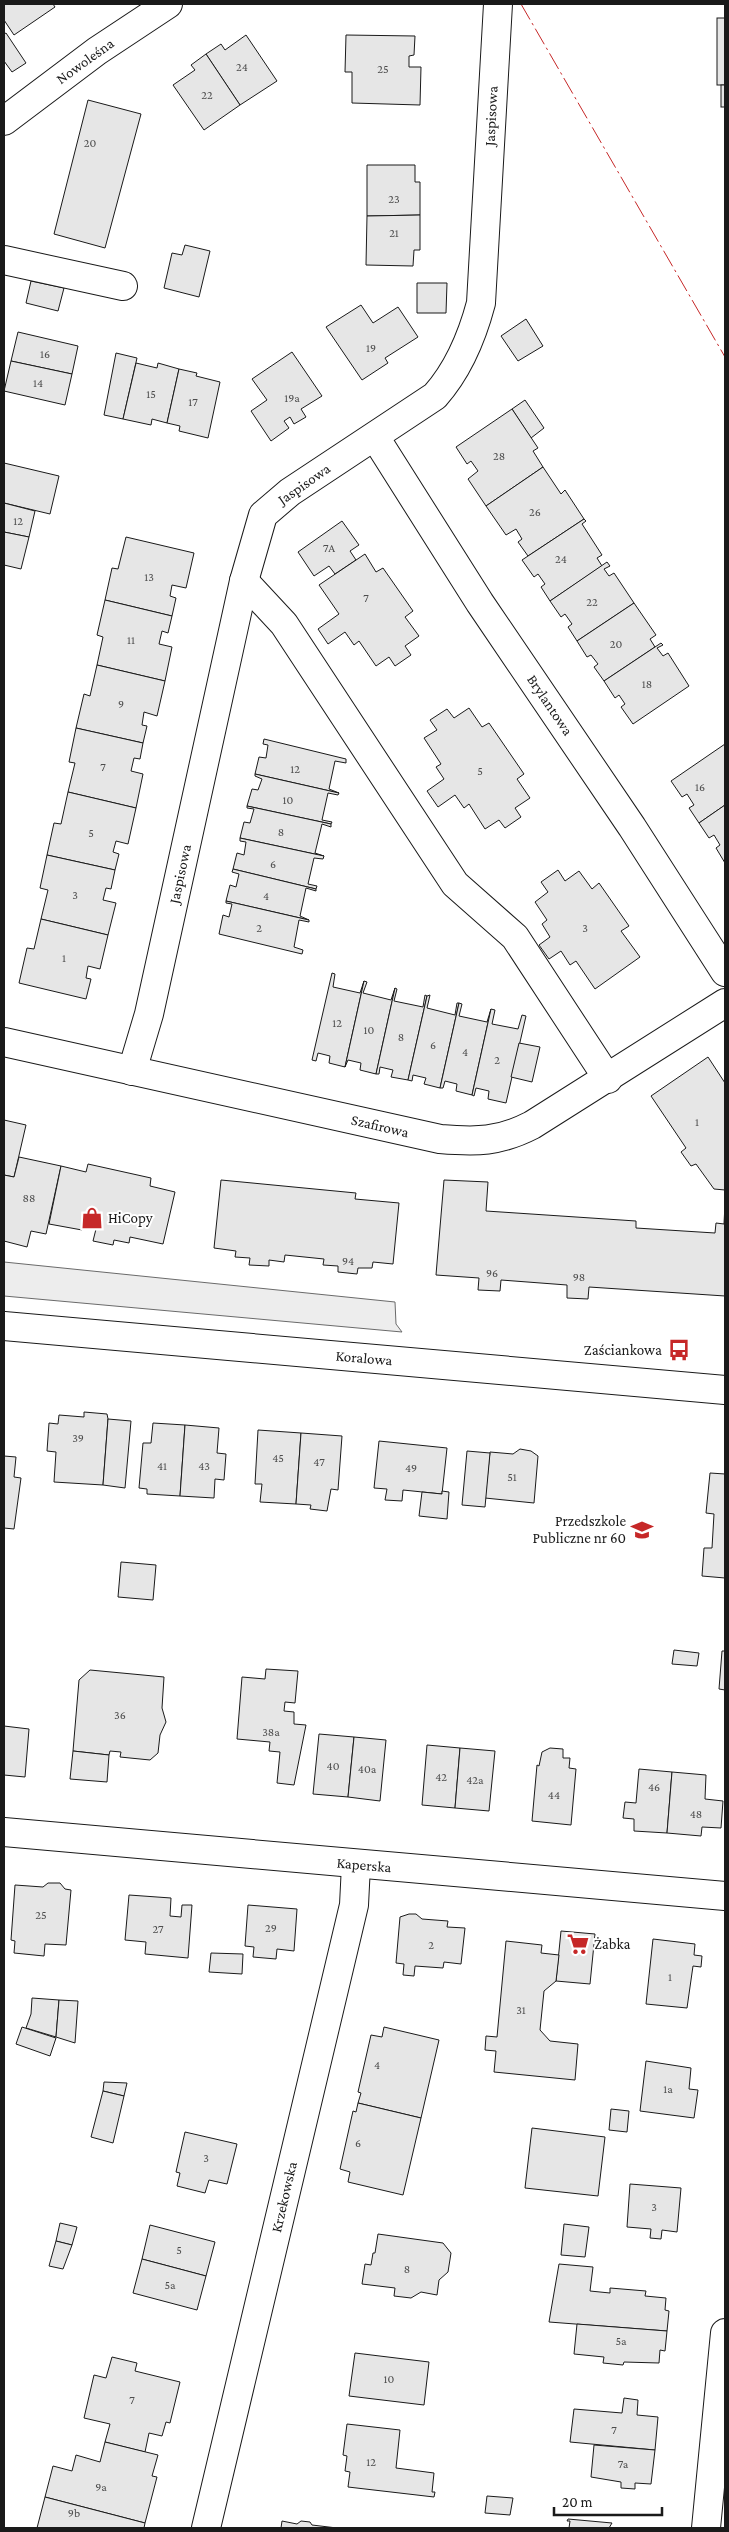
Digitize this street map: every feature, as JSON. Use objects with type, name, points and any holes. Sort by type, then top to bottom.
[{"type":"street","name":"Nowoleśna","points":[[4,121],[97,51],[168,4]]},
{"type":"street","name":"Jaspisowa","points":[[132,1071],[149,1014],[244,581],[263,516],[290,492],[435,396],[444,387],[472,338],[481,303],[498,4]]},
{"type":"street","points":[[4,260],[123,286]]},
{"type":"street","name":"Brylantowa","points":[[375,437],[480,603],[632,827],[725,972]]},
{"type":"street","points":[[244,581],[284,624],[455,884],[515,937],[608,1079]]},
{"type":"street","name":"Szafirowa","points":[[4,1042],[440,1139],[475,1142],[512,1135],[608,1079],[725,1003]]},
{"type":"street","name":"Koralowa","points":[[4,1326],[725,1390]]},
{"type":"street","name":"Kaperska","points":[[4,1832],[356,1865],[725,1896]]},
{"type":"street","name":"Krzekowska","points":[[206,2528],[354,1905],[356,1865]]},
{"type":"street","points":[[712,2525],[725,2332]]},
{"type":"shaded area","points":[[4,1262],[395,1302],[396,1324],[402,1332],[4,1296]]},
{"type":"building","points":[[4,4],[53,4],[55,7],[14,35],[4,20]]},
{"type":"building","points":[[717,18],[725,18],[725,85],[717,85]]},
{"type":"building","points":[[6,33],[26,63],[12,72],[4,61],[4,34]]},
{"type":"building","points":[[246,35],[277,81],[240,105],[206,54],[221,44],[225,50]]},
{"type":"building","points":[[346,35],[415,36],[414,55],[409,56],[409,67],[421,67],[420,105],[352,103],[352,72],[345,72]]},
{"type":"building","points":[[206,54],[240,105],[204,130],[173,85],[195,70],[191,65]]},
{"type":"building","points":[[721,85],[725,85],[725,107],[721,107]]},
{"type":"building","points":[[88,100],[141,114],[105,248],[54,234]]},
{"type":"building","points":[[367,165],[415,165],[415,182],[420,182],[420,215],[367,216]]},
{"type":"building","points":[[420,215],[420,250],[414,250],[413,266],[366,265],[367,216]]},
{"type":"building","points":[[185,245],[210,251],[199,297],[164,288],[172,253],[182,255]]},
{"type":"building","points":[[31,281],[64,288],[58,311],[26,303]]},
{"type":"building","points":[[417,283],[447,283],[446,313],[417,313]]},
{"type":"building","points":[[361,305],[373,323],[398,307],[418,337],[385,358],[388,363],[362,380],[326,327]]},
{"type":"building","points":[[526,319],[543,346],[518,361],[501,336]]},
{"type":"building","points":[[18,332],[78,346],[72,374],[11,361]]},
{"type":"building","points":[[292,352],[322,396],[301,409],[306,417],[294,424],[290,417],[284,421],[289,428],[271,441],[251,411],[267,400],[252,379]]},
{"type":"building","points":[[116,353],[137,358],[123,419],[104,415]]},
{"type":"building","points":[[11,361],[72,374],[65,405],[4,391]]},
{"type":"building","points":[[136,363],[157,368],[158,363],[179,369],[167,423],[152,419],[151,425],[123,419]]},
{"type":"building","points":[[179,369],[197,373],[196,376],[220,382],[208,438],[179,431],[180,426],[167,423]]},
{"type":"building","points":[[525,400],[544,428],[531,438],[512,409]]},
{"type":"building","points":[[512,409],[538,448],[533,451],[543,467],[486,506],[468,479],[478,471],[471,461],[467,464],[456,447]]},
{"type":"building","points":[[4,463],[59,476],[50,514],[4,503]]},
{"type":"building","points":[[543,467],[561,494],[565,490],[584,519],[528,556],[518,542],[522,539],[516,529],[506,535],[486,506]]},
{"type":"building","points":[[4,503],[35,511],[29,537],[4,532]]},
{"type":"building","points":[[584,519],[586,521],[582,524],[602,555],[597,558],[602,566],[550,601],[541,587],[545,584],[538,574],[534,577],[522,560]]},
{"type":"building","points":[[342,521],[359,545],[350,551],[356,560],[335,574],[329,566],[314,576],[298,552]]},
{"type":"building","points":[[4,532],[29,537],[21,569],[4,565]]},
{"type":"building","points":[[126,537],[194,553],[186,588],[172,585],[170,596],[176,598],[172,616],[105,600],[112,568],[118,569]]},
{"type":"building","points":[[365,554],[376,572],[383,568],[413,611],[405,617],[419,636],[405,646],[411,655],[395,666],[389,657],[376,666],[359,641],[354,645],[345,632],[328,644],[318,629],[339,614],[319,585]]},
{"type":"building","points":[[607,562],[610,566],[604,569],[609,576],[614,573],[634,603],[577,641],[568,627],[572,624],[565,614],[561,617],[550,601]]},
{"type":"building","points":[[105,600],[172,616],[168,633],[162,631],[159,644],[172,647],[165,681],[97,665],[103,637],[97,635]]},
{"type":"building","points":[[634,603],[656,635],[650,639],[655,647],[604,681],[594,667],[598,664],[591,655],[587,657],[577,641]]},
{"type":"building","points":[[661,643],[663,645],[657,648],[663,656],[668,653],[689,686],[633,724],[621,707],[625,704],[619,695],[615,698],[604,681]]},
{"type":"building","points":[[97,665],[165,681],[157,716],[144,712],[142,725],[147,726],[143,743],[76,728],[84,694],[90,696]]},
{"type":"building","points":[[469,708],[482,727],[489,723],[524,774],[517,779],[530,798],[515,808],[521,817],[505,828],[499,820],[485,829],[469,804],[464,808],[455,795],[438,807],[427,791],[444,779],[436,767],[441,764],[424,738],[437,730],[430,720],[447,709],[454,718]]},
{"type":"building","points":[[76,728],[143,743],[140,759],[134,758],[131,771],[143,774],[136,808],[68,792],[75,763],[69,762]]},
{"type":"building","points":[[264,739],[346,759],[346,763],[335,761],[329,789],[339,793],[255,774],[259,757],[266,758],[268,745],[263,744]]},
{"type":"building","points":[[725,744],[725,805],[699,823],[689,808],[694,805],[687,794],[682,797],[671,781]]},
{"type":"building","points":[[255,774],[339,793],[338,795],[328,793],[322,820],[332,822],[331,824],[247,806],[252,789],[258,790],[262,779],[255,776]]},
{"type":"building","points":[[68,792],[136,808],[128,844],[116,841],[113,852],[119,854],[115,870],[47,855],[54,823],[61,824]]},
{"type":"building","points":[[725,805],[725,863],[716,848],[720,845],[714,835],[709,838],[699,823]]},
{"type":"building","points":[[247,806],[331,824],[331,827],[322,824],[315,853],[324,856],[240,838],[244,822],[250,823],[254,809],[247,808]]},
{"type":"building","points":[[240,838],[324,856],[323,859],[314,858],[308,884],[317,886],[316,889],[233,869],[237,853],[244,855],[246,842],[240,841]]},
{"type":"building","points":[[47,855],[115,870],[111,889],[106,888],[103,900],[116,903],[108,935],[41,919],[48,890],[40,888]]},
{"type":"building","points":[[233,869],[316,889],[316,891],[306,888],[300,916],[309,920],[226,901],[230,885],[236,887],[239,874],[232,872]]},
{"type":"building","points":[[558,870],[565,881],[579,871],[592,889],[599,883],[629,926],[621,931],[640,957],[595,989],[576,961],[570,965],[561,951],[549,959],[539,945],[550,937],[542,924],[547,920],[535,902],[548,892],[541,882]]},
{"type":"building","points":[[226,901],[309,920],[309,922],[299,920],[294,947],[303,950],[302,954],[219,934],[223,915],[229,917],[232,904],[226,903]]},
{"type":"building","points":[[41,919],[108,935],[100,969],[88,966],[86,978],[91,979],[86,999],[19,983],[27,948],[34,949]]},
{"type":"building","points":[[332,973],[335,974],[333,987],[360,993],[364,981],[345,1067],[329,1063],[330,1056],[318,1053],[316,1061],[312,1060]]},
{"type":"building","points":[[364,981],[367,982],[363,993],[391,1000],[395,988],[376,1074],[360,1070],[361,1063],[348,1060],[345,1067]]},
{"type":"building","points":[[395,988],[397,989],[394,1001],[423,1007],[425,995],[427,996],[408,1080],[391,1077],[393,1070],[380,1067],[379,1074],[376,1074]]},
{"type":"building","points":[[430,995],[427,1008],[455,1015],[457,1003],[459,1003],[440,1088],[424,1084],[426,1078],[413,1075],[412,1081],[408,1080],[427,996]]},
{"type":"building","points":[[459,1003],[462,1004],[459,1016],[487,1022],[491,1009],[472,1095],[456,1091],[457,1084],[445,1081],[443,1088],[440,1088]]},
{"type":"building","points":[[491,1009],[495,1010],[492,1024],[518,1029],[522,1015],[526,1016],[506,1103],[488,1099],[489,1091],[476,1088],[474,1096],[472,1095]]},
{"type":"building","points":[[519,1043],[540,1047],[532,1082],[511,1077]]},
{"type":"building","points":[[708,1057],[725,1083],[725,1190],[714,1189],[696,1164],[691,1166],[681,1152],[686,1148],[651,1096]]},
{"type":"building","points":[[4,1120],[26,1125],[14,1177],[4,1175]]},
{"type":"building","points":[[19,1157],[61,1166],[46,1234],[31,1231],[27,1247],[4,1241],[4,1175],[14,1177]]},
{"type":"building","points":[[88,1164],[151,1178],[150,1186],[175,1192],[163,1244],[130,1237],[129,1243],[114,1240],[113,1245],[93,1241],[96,1229],[83,1226],[82,1230],[49,1224],[61,1166],[86,1172]]},
{"type":"building","points":[[221,1180],[356,1193],[355,1199],[399,1203],[393,1264],[373,1262],[372,1268],[358,1268],[357,1274],[338,1272],[338,1266],[323,1265],[324,1259],[285,1255],[284,1262],[269,1260],[269,1266],[249,1265],[250,1258],[235,1257],[236,1251],[214,1248]]},
{"type":"building","points":[[444,1180],[488,1182],[486,1211],[636,1221],[636,1228],[715,1233],[716,1223],[724,1224],[725,1204],[725,1296],[589,1287],[588,1299],[567,1298],[567,1285],[501,1280],[500,1291],[478,1290],[479,1278],[436,1275]]},
{"type":"building","points":[[84,1412],[107,1414],[103,1485],[54,1482],[56,1452],[47,1451],[49,1423],[58,1424],[59,1415],[84,1417]]},
{"type":"building","points":[[108,1419],[131,1421],[125,1488],[103,1485]]},
{"type":"building","points":[[153,1423],[185,1425],[180,1496],[147,1494],[147,1489],[139,1488],[143,1443],[151,1443]]},
{"type":"building","points":[[185,1425],[219,1428],[217,1453],[226,1454],[224,1480],[215,1479],[214,1498],[180,1496]]},
{"type":"building","points":[[258,1430],[301,1433],[296,1504],[260,1502],[262,1484],[255,1484]]},
{"type":"building","points":[[301,1433],[342,1436],[338,1490],[331,1489],[327,1511],[310,1509],[311,1505],[296,1504]]},
{"type":"building","points":[[379,1441],[447,1448],[442,1494],[403,1490],[402,1501],[385,1500],[387,1489],[374,1488]]},
{"type":"building","points":[[520,1449],[531,1451],[538,1456],[534,1503],[485,1498],[490,1452],[513,1454]]},
{"type":"building","points":[[467,1451],[490,1453],[485,1507],[462,1505]]},
{"type":"building","points":[[4,1456],[16,1457],[14,1477],[21,1478],[14,1529],[4,1528]]},
{"type":"building","points":[[710,1473],[725,1474],[725,1578],[702,1576],[704,1548],[712,1548],[714,1514],[706,1513]]},
{"type":"building","points":[[442,1491],[449,1492],[447,1519],[419,1516],[422,1492],[442,1494]]},
{"type":"building","points":[[121,1562],[156,1565],[153,1600],[118,1597]]},
{"type":"building","points":[[674,1650],[699,1653],[697,1666],[672,1664]]},
{"type":"building","points":[[722,1651],[725,1651],[725,1690],[719,1689]]},
{"type":"building","points":[[266,1669],[298,1671],[295,1703],[285,1702],[284,1711],[294,1712],[294,1724],[306,1725],[294,1785],[277,1783],[280,1752],[269,1751],[270,1742],[237,1739],[242,1677],[265,1679]]},
{"type":"building","points":[[90,1670],[164,1677],[162,1708],[166,1722],[160,1735],[158,1753],[150,1760],[120,1757],[121,1752],[110,1751],[109,1755],[73,1751],[79,1680]]},
{"type":"building","points":[[4,1726],[29,1729],[25,1777],[4,1775]]},
{"type":"building","points":[[319,1734],[354,1737],[348,1797],[313,1794]]},
{"type":"building","points":[[354,1737],[386,1740],[380,1801],[348,1797]]},
{"type":"building","points":[[427,1745],[460,1748],[455,1808],[422,1805]]},
{"type":"building","points":[[460,1748],[495,1751],[489,1811],[455,1808]]},
{"type":"building","points":[[550,1748],[563,1749],[563,1758],[570,1758],[569,1768],[576,1769],[571,1825],[532,1821],[537,1765],[539,1766],[542,1752]]},
{"type":"building","points":[[73,1751],[109,1755],[107,1782],[70,1779]]},
{"type":"building","points":[[639,1769],[672,1772],[667,1833],[634,1831],[634,1819],[623,1818],[625,1802],[636,1803]]},
{"type":"building","points":[[672,1772],[706,1775],[705,1799],[723,1801],[721,1828],[702,1827],[701,1836],[667,1833]]},
{"type":"building","points":[[48,1883],[60,1883],[65,1889],[71,1890],[66,1945],[45,1944],[44,1956],[14,1953],[15,1941],[11,1940],[15,1885],[43,1887]]},
{"type":"building","points":[[129,1895],[171,1898],[170,1916],[181,1917],[182,1905],[192,1905],[188,1958],[145,1954],[146,1942],[125,1940]]},
{"type":"building","points":[[248,1905],[297,1909],[294,1951],[277,1949],[276,1959],[253,1957],[254,1947],[245,1946]]},
{"type":"building","points":[[416,1914],[422,1919],[448,1921],[447,1927],[465,1928],[461,1964],[444,1962],[443,1968],[415,1966],[414,1976],[403,1975],[404,1964],[396,1963],[400,1917]]},
{"type":"building","points":[[561,1931],[595,1934],[590,1984],[556,1981]]},
{"type":"building","points":[[653,1939],[695,1944],[694,1955],[702,1956],[701,1967],[693,1966],[687,2008],[646,2004]]},
{"type":"building","points":[[506,1941],[542,1945],[541,1953],[559,1955],[556,1981],[544,1991],[540,2030],[550,2041],[578,2044],[575,2080],[494,2072],[496,2051],[485,2050],[486,2036],[497,2037]]},
{"type":"building","points":[[211,1953],[243,1954],[242,1974],[209,1972]]},
{"type":"building","points":[[32,1998],[59,2000],[56,2037],[26,2028],[31,2014]]},
{"type":"building","points":[[59,2000],[78,2001],[75,2043],[56,2037]]},
{"type":"building","points":[[22,2027],[56,2038],[50,2056],[16,2044]]},
{"type":"building","points":[[384,2027],[439,2040],[421,2118],[358,2103],[361,2093],[358,2092],[371,2035],[382,2037]]},
{"type":"building","points":[[646,2061],[691,2068],[689,2089],[698,2090],[694,2118],[640,2111]]},
{"type":"building","points":[[104,2082],[127,2083],[124,2096],[103,2091]]},
{"type":"building","points":[[103,2091],[124,2096],[113,2143],[91,2137]]},
{"type":"building","points":[[358,2103],[421,2118],[403,2195],[348,2182],[350,2172],[340,2169],[353,2111],[356,2112]]},
{"type":"building","points":[[611,2109],[629,2111],[627,2132],[609,2130]]},
{"type":"building","points":[[532,2128],[605,2137],[598,2196],[525,2188]]},
{"type":"building","points":[[185,2132],[237,2144],[227,2184],[209,2180],[205,2193],[177,2186],[180,2173],[176,2172]]},
{"type":"building","points":[[630,2184],[681,2188],[677,2232],[662,2230],[661,2239],[650,2238],[651,2229],[627,2227]]},
{"type":"building","points":[[60,2223],[77,2227],[72,2245],[56,2241]]},
{"type":"building","points":[[564,2224],[589,2227],[585,2257],[561,2255]]},
{"type":"building","points":[[150,2225],[215,2242],[206,2276],[142,2259]]},
{"type":"building","points":[[378,2234],[443,2243],[451,2253],[448,2272],[439,2280],[437,2295],[421,2292],[411,2298],[394,2296],[395,2288],[362,2284],[365,2264],[371,2265]]},
{"type":"building","points":[[56,2241],[72,2245],[63,2269],[49,2266]]},
{"type":"building","points":[[142,2259],[206,2276],[197,2310],[133,2293]]},
{"type":"building","points":[[559,2264],[593,2267],[590,2291],[610,2293],[610,2288],[646,2291],[645,2296],[666,2298],[665,2310],[669,2311],[667,2331],[549,2322]]},
{"type":"building","points":[[577,2324],[667,2331],[665,2351],[660,2350],[659,2363],[624,2362],[623,2365],[603,2363],[604,2357],[574,2354]]},
{"type":"building","points":[[355,2353],[429,2362],[424,2405],[349,2396]]},
{"type":"building","points":[[112,2357],[137,2363],[135,2371],[180,2382],[170,2423],[166,2422],[162,2436],[149,2433],[145,2452],[105,2442],[110,2424],[84,2418],[94,2375],[106,2378]]},
{"type":"building","points":[[624,2398],[638,2400],[637,2415],[658,2417],[655,2450],[570,2442],[574,2409],[622,2413]]},
{"type":"building","points":[[347,2424],[400,2430],[396,2468],[434,2473],[432,2492],[435,2492],[434,2497],[348,2487],[350,2472],[345,2471],[347,2456],[343,2455]]},
{"type":"building","points":[[105,2442],[158,2455],[152,2476],[157,2477],[145,2523],[45,2497],[53,2466],[72,2471],[76,2455],[100,2462]]},
{"type":"building","points":[[594,2445],[655,2450],[651,2484],[635,2483],[635,2489],[621,2488],[621,2482],[591,2477]]},
{"type":"building","points":[[487,2496],[513,2498],[510,2515],[485,2513]]},
{"type":"building","points":[[45,2497],[145,2523],[144,2528],[37,2528]]},
{"type":"building","points":[[568,2519],[612,2523],[609,2528],[569,2528],[570,2521],[567,2521]]},
{"type":"building","points":[[282,2521],[297,2524],[301,2521],[310,2522],[312,2525],[337,2528],[281,2528]]},
{"type":"power","points":[[521,4],[725,357]]},
{"type":"place","name":"HiCopy","points":[[92,1218]]},
{"type":"place","name":"Zaściankowa","points":[[679,1350]]},
{"type":"place","name":"Przedszkole Publiczne nr 60","points":[[642,1530]]},
{"type":"place","name":"Żabka","points":[[578,1944]]}]
